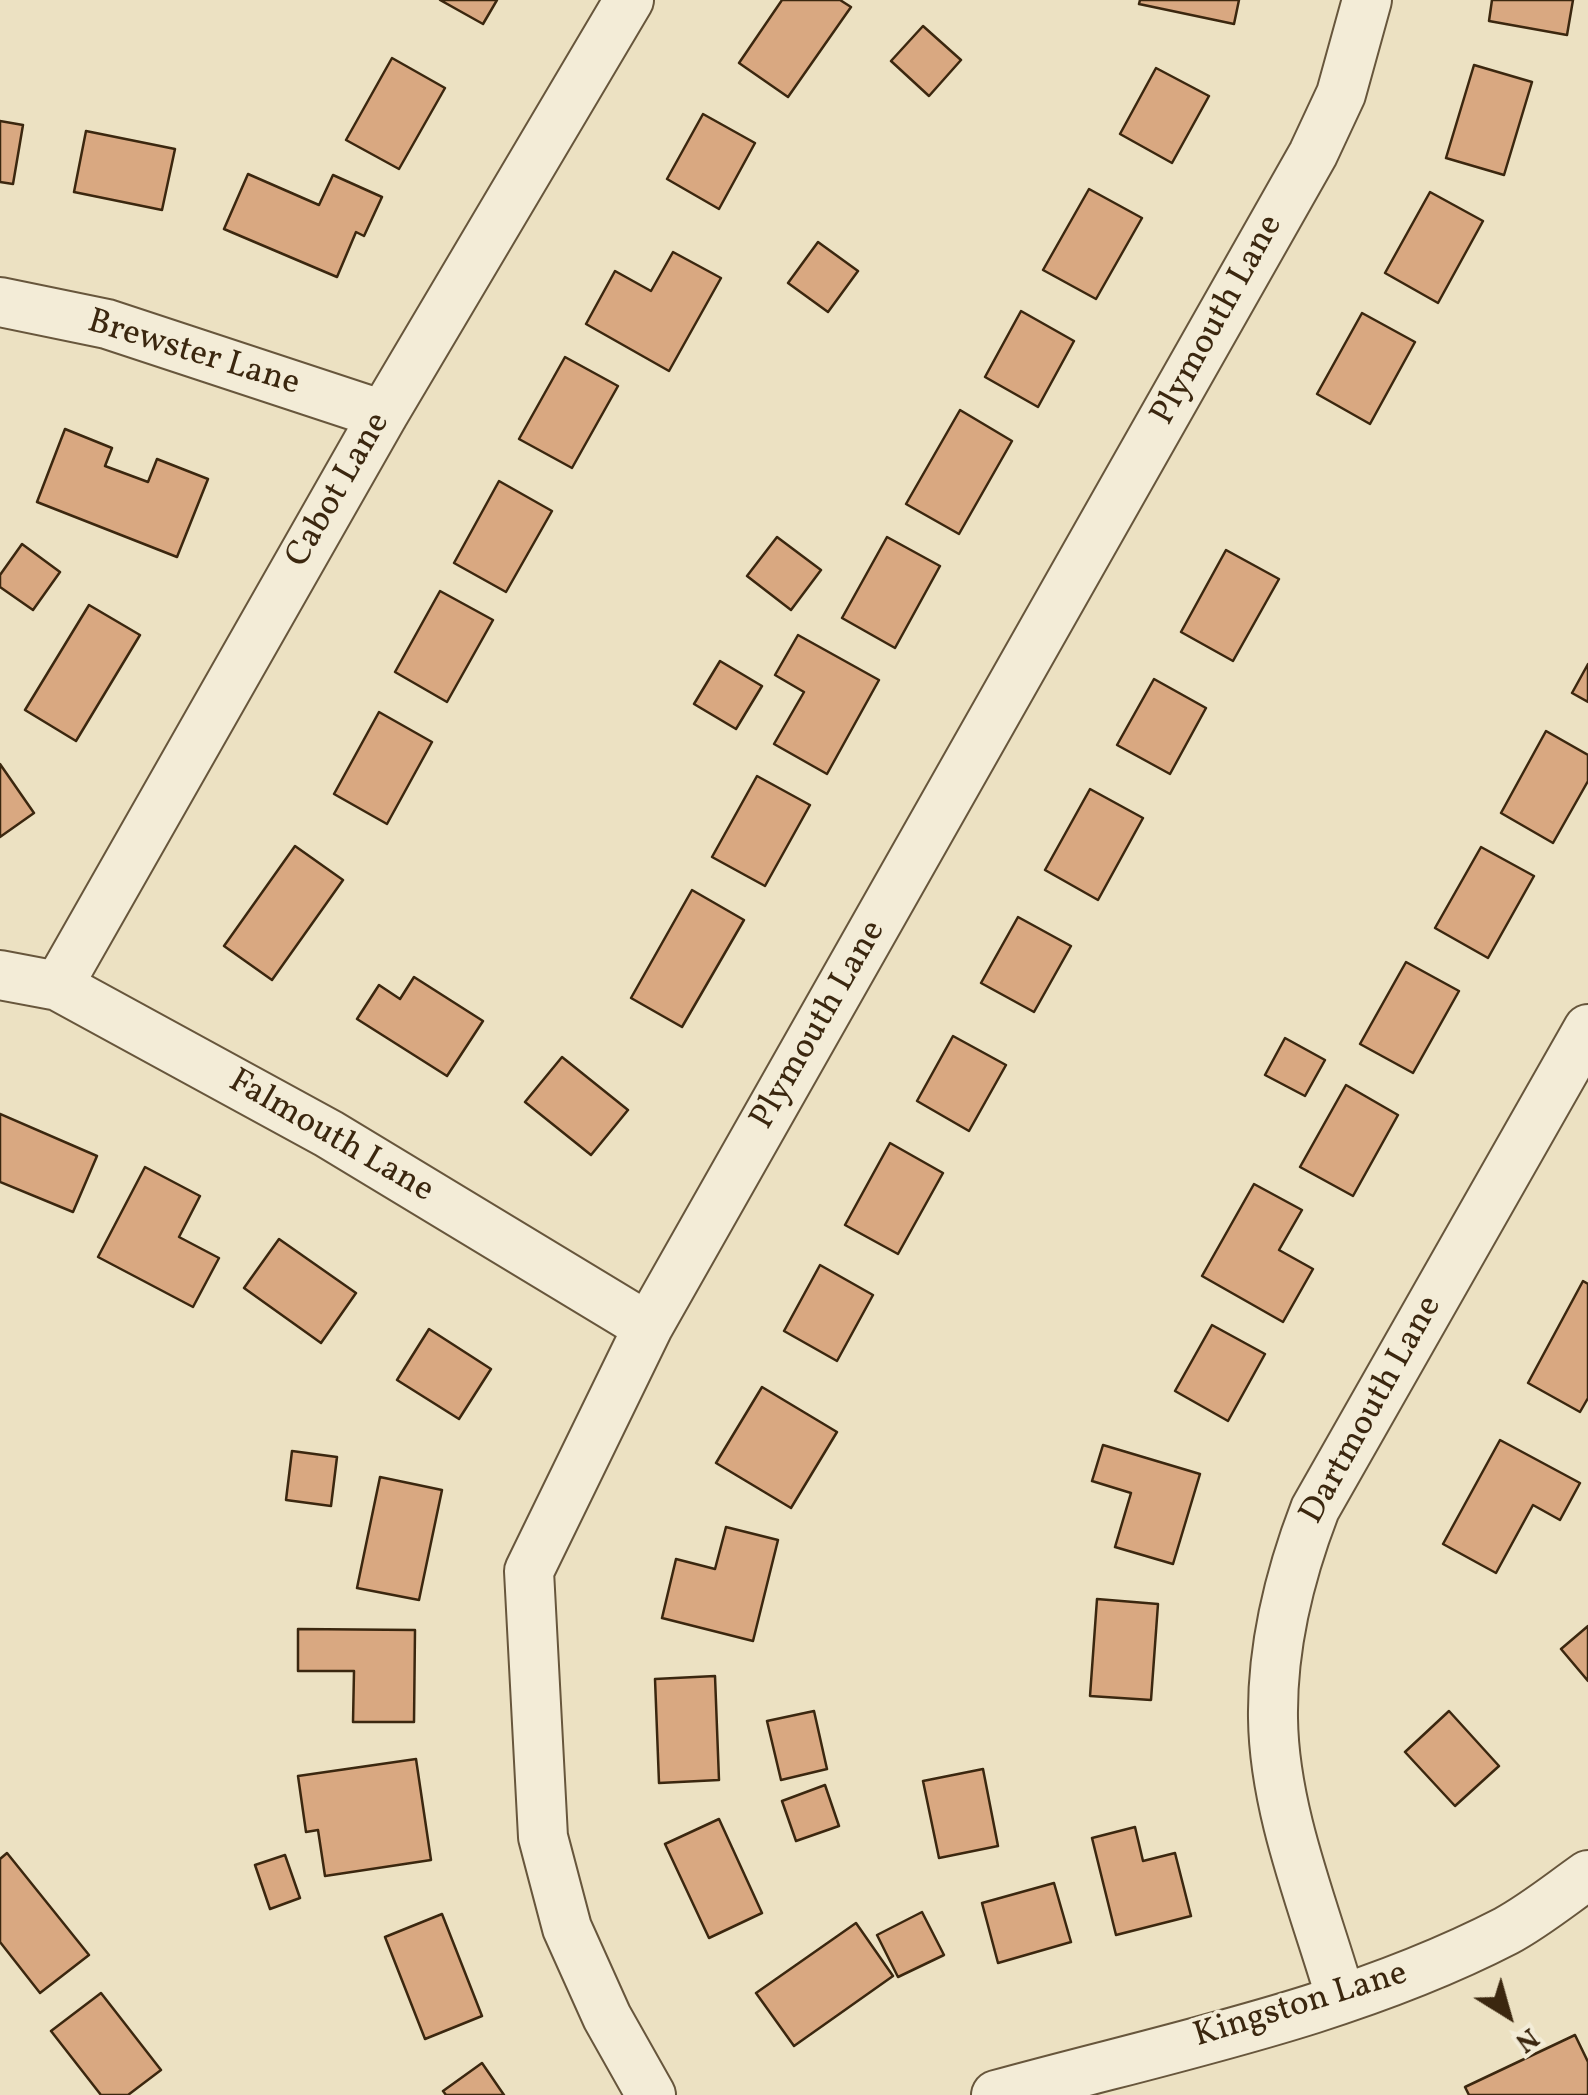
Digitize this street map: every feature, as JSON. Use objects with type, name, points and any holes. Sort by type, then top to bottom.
[{"type":"street","name":"Cabot Lane","points":[[58,986],[383,415],[630,0]]},
{"type":"street","name":"Plymouth Lane","points":[[650,2095],[607,2016],[567,1928],[542,1837],[530,1571],[648,1327],[1314,154],[1341,94],[1367,0]]},
{"type":"street","name":"Brewster Lane","points":[[0,302],[106,324],[383,415]]},
{"type":"street","name":"Falmouth Lane","points":[[0,975],[58,986],[329,1134],[648,1327]]},
{"type":"street","name":"Dartmouth Lane","points":[[1342,1999],[1291,1826],[1276,1750],[1276,1671],[1296,1558],[1315,1509],[1588,1029]]},
{"type":"street","name":"Kingston Lane","points":[[996,2095],[1342,1999],[1425,1969],[1510,1929],[1588,1875]]},
{"type":"building","points":[[440,0],[497,0],[483,24]]},
{"type":"building","points":[[782,0],[840,0],[851,7],[788,97],[739,63]]},
{"type":"building","points":[[1140,0],[1239,0],[1234,24],[1139,4]]},
{"type":"building","points":[[1492,0],[1573,0],[1567,35],[1489,21]]},
{"type":"building","points":[[923,26],[961,60],[929,96],[891,61]]},
{"type":"building","points":[[392,58],[445,88],[399,169],[346,140]]},
{"type":"building","points":[[1474,65],[1532,82],[1504,175],[1446,158]]},
{"type":"building","points":[[1156,68],[1209,96],[1172,163],[1120,134]]},
{"type":"building","points":[[703,114],[755,143],[719,209],[667,179]]},
{"type":"building","points":[[0,121],[23,125],[13,184],[0,182]]},
{"type":"building","points":[[86,131],[175,149],[162,210],[74,192]]},
{"type":"building","points":[[248,174],[319,205],[333,175],[382,197],[364,236],[356,232],[337,277],[224,229]]},
{"type":"building","points":[[1089,189],[1142,218],[1096,299],[1043,270]]},
{"type":"building","points":[[1430,192],[1483,221],[1438,303],[1385,273]]},
{"type":"building","points":[[818,242],[858,271],[828,312],[788,283]]},
{"type":"building","points":[[673,252],[721,278],[669,371],[586,324],[615,271],[651,291]]},
{"type":"building","points":[[1021,311],[1074,341],[1038,407],[985,377]]},
{"type":"building","points":[[1362,313],[1415,342],[1370,424],[1317,394]]},
{"type":"building","points":[[565,357],[618,386],[572,468],[519,439]]},
{"type":"building","points":[[960,410],[1012,441],[959,534],[906,504]]},
{"type":"building","points":[[65,429],[112,448],[105,466],[148,482],[157,459],[208,479],[177,557],[37,502]]},
{"type":"building","points":[[499,481],[552,511],[506,592],[454,563]]},
{"type":"building","points":[[777,537],[821,570],[791,610],[747,576]]},
{"type":"building","points":[[887,537],[940,566],[895,648],[842,618]]},
{"type":"building","points":[[22,544],[60,572],[33,610],[0,587],[0,575]]},
{"type":"building","points":[[1226,550],[1279,579],[1233,661],[1181,632]]},
{"type":"building","points":[[440,591],[493,620],[447,702],[395,672]]},
{"type":"building","points":[[89,605],[140,635],[76,741],[25,710]]},
{"type":"building","points":[[798,635],[879,680],[827,774],[774,744],[804,692],[775,675]]},
{"type":"building","points":[[720,661],[762,686],[736,729],[694,704]]},
{"type":"building","points":[[1588,664],[1588,702],[1572,693]]},
{"type":"building","points":[[1154,679],[1206,708],[1170,774],[1117,745]]},
{"type":"building","points":[[379,712],[432,742],[387,824],[334,794]]},
{"type":"building","points":[[1546,731],[1588,755],[1588,781],[1553,843],[1501,813]]},
{"type":"building","points":[[0,764],[34,813],[0,837]]},
{"type":"building","points":[[757,776],[810,805],[765,886],[712,857]]},
{"type":"building","points":[[1090,789],[1143,818],[1098,900],[1045,870]]},
{"type":"building","points":[[295,846],[343,880],[272,980],[224,946]]},
{"type":"building","points":[[1481,847],[1534,876],[1488,958],[1435,928]]},
{"type":"building","points":[[692,890],[744,920],[682,1027],[631,998]]},
{"type":"building","points":[[1018,917],[1071,946],[1034,1012],[981,983]]},
{"type":"building","points":[[1406,962],[1459,991],[1413,1073],[1360,1044]]},
{"type":"building","points":[[414,977],[483,1021],[447,1076],[357,1019],[379,985],[400,999]]},
{"type":"building","points":[[953,1036],[1006,1065],[969,1131],[917,1101]]},
{"type":"building","points":[[1285,1038],[1325,1060],[1305,1096],[1265,1075]]},
{"type":"building","points":[[562,1057],[628,1110],[591,1155],[525,1102]]},
{"type":"building","points":[[1346,1085],[1398,1115],[1353,1196],[1300,1167]]},
{"type":"building","points":[[0,1114],[97,1156],[73,1212],[0,1182]]},
{"type":"building","points":[[890,1143],[943,1173],[898,1254],[845,1225]]},
{"type":"building","points":[[145,1167],[200,1196],[179,1237],[219,1258],[193,1307],[98,1257]]},
{"type":"building","points":[[1254,1184],[1302,1210],[1279,1250],[1313,1269],[1283,1322],[1202,1276]]},
{"type":"building","points":[[279,1239],[356,1293],[321,1343],[244,1288]]},
{"type":"building","points":[[820,1265],[873,1295],[837,1361],[784,1331]]},
{"type":"building","points":[[1583,1281],[1588,1284],[1588,1398],[1580,1412],[1528,1383]]},
{"type":"building","points":[[1212,1325],[1265,1354],[1228,1421],[1175,1391]]},
{"type":"building","points":[[429,1329],[491,1369],[459,1419],[397,1380]]},
{"type":"building","points":[[762,1387],[837,1432],[791,1508],[716,1463]]},
{"type":"building","points":[[1500,1440],[1580,1483],[1560,1520],[1533,1505],[1496,1573],[1443,1544]]},
{"type":"building","points":[[1103,1445],[1200,1474],[1173,1564],[1115,1547],[1131,1493],[1092,1481]]},
{"type":"building","points":[[292,1451],[337,1457],[331,1506],[286,1500]]},
{"type":"building","points":[[380,1477],[442,1490],[419,1600],[357,1588]]},
{"type":"building","points":[[726,1527],[778,1540],[753,1641],[662,1618],[676,1559],[715,1569]]},
{"type":"building","points":[[1097,1599],[1158,1604],[1151,1700],[1090,1696]]},
{"type":"building","points":[[1588,1626],[1588,1681],[1561,1649]]},
{"type":"building","points":[[298,1629],[415,1630],[414,1722],[353,1722],[354,1671],[298,1671]]},
{"type":"building","points":[[715,1676],[719,1780],[659,1783],[655,1679]]},
{"type":"building","points":[[814,1711],[827,1769],[781,1780],[767,1721]]},
{"type":"building","points":[[1449,1711],[1499,1766],[1455,1806],[1405,1752]]},
{"type":"building","points":[[416,1759],[431,1860],[325,1876],[318,1830],[306,1832],[298,1776]]},
{"type":"building","points":[[983,1769],[998,1846],[939,1858],[923,1781]]},
{"type":"building","points":[[825,1785],[839,1826],[796,1841],[782,1801]]},
{"type":"building","points":[[719,1819],[762,1913],[709,1938],[665,1844]]},
{"type":"building","points":[[1135,1827],[1143,1861],[1175,1853],[1191,1916],[1116,1935],[1092,1838]]},
{"type":"building","points":[[7,1853],[89,1955],[40,1993],[0,1942],[0,1859]]},
{"type":"building","points":[[285,1855],[300,1898],[270,1909],[255,1865]]},
{"type":"building","points":[[1054,1883],[1071,1942],[998,1963],[982,1903]]},
{"type":"building","points":[[922,1912],[944,1955],[898,1977],[877,1935]]},
{"type":"building","points":[[442,1914],[482,2016],[425,2039],[385,1937]]},
{"type":"building","points":[[856,1923],[893,1976],[794,2046],[756,1993]]},
{"type":"building","points":[[101,1993],[161,2070],[128,2095],[101,2095],[51,2031]]},
{"type":"building","points":[[1575,2035],[1588,2062],[1588,2095],[1469,2095],[1465,2087]]},
{"type":"building","points":[[482,2063],[504,2095],[446,2095],[443,2091]]}]
